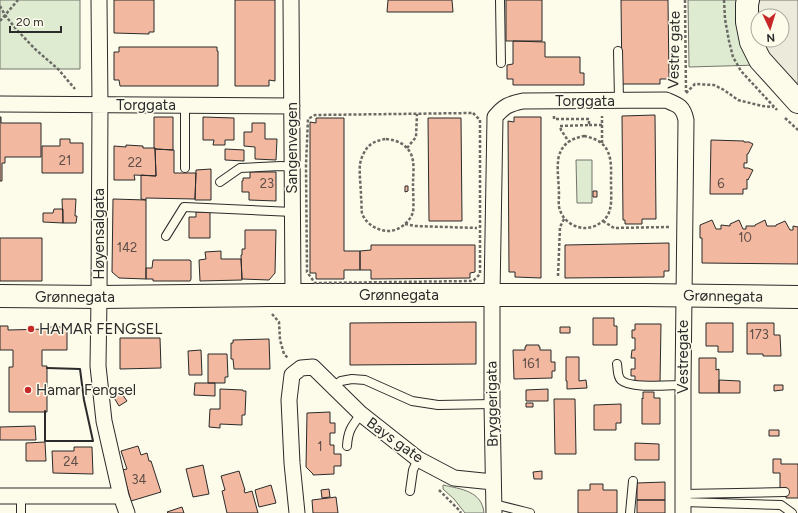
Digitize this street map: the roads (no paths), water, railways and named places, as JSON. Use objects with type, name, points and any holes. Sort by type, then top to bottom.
[{"type":"main road","points":[[748,0],[747,22],[751,42],[760,60],[790,98]]},
{"type":"main road","name":"Grønnegata","points":[[0,296],[684,295],[798,297]]},
{"type":"street","name":"Sangenvegen","points":[[291,0],[293,295]]},
{"type":"street","name":"Høyensalgata","points":[[96,1],[94,105],[99,297],[98,366],[104,421],[121,496],[127,513]]},
{"type":"street","name":"Torggata","points":[[495,117],[502,109],[510,104],[522,101],[682,99]]},
{"type":"street","name":"Vestregate","points":[[682,99],[686,120],[683,503]]},
{"type":"street","name":"Torggata","points":[[0,104],[292,106]]},
{"type":"street","name":"Bryggerigata","points":[[494,509],[492,295],[486,228],[495,117]]},
{"type":"street","name":"Bays gate","points":[[297,513],[292,463],[289,400],[292,375],[307,368],[333,387],[361,414],[418,458],[454,478],[493,482]]},
{"type":"street","points":[[0,496],[121,496]]},
{"type":"lane","points":[[500,0],[501,63]]},
{"type":"lane","points":[[618,51],[619,100]]},
{"type":"lane","points":[[185,105],[185,168]]},
{"type":"lane","points":[[220,182],[240,168],[281,166],[292,167]]},
{"type":"lane","points":[[166,236],[184,207],[292,212]]},
{"type":"lane","points":[[617,364],[618,375],[626,383],[637,386],[683,385]]},
{"type":"lane","points":[[333,387],[341,381],[352,379],[365,380],[412,401],[438,405],[492,404]]},
{"type":"lane","points":[[347,446],[348,436],[353,425],[361,414]]},
{"type":"lane","points":[[410,491],[413,470],[418,458]]},
{"type":"lane","points":[[630,513],[633,480]]},
{"type":"lane","points":[[683,503],[785,492]]},
{"type":"lane","points":[[21,496],[21,513]]},
{"type":"lane","points":[[683,503],[781,505],[792,513]]},
{"type":"lane","points":[[494,509],[530,513]]},
{"type":"place","name":"HAMAR FENGSEL","points":[[31,329]]},
{"type":"place","name":"Hamar Fengsel","points":[[28,390]]}]
